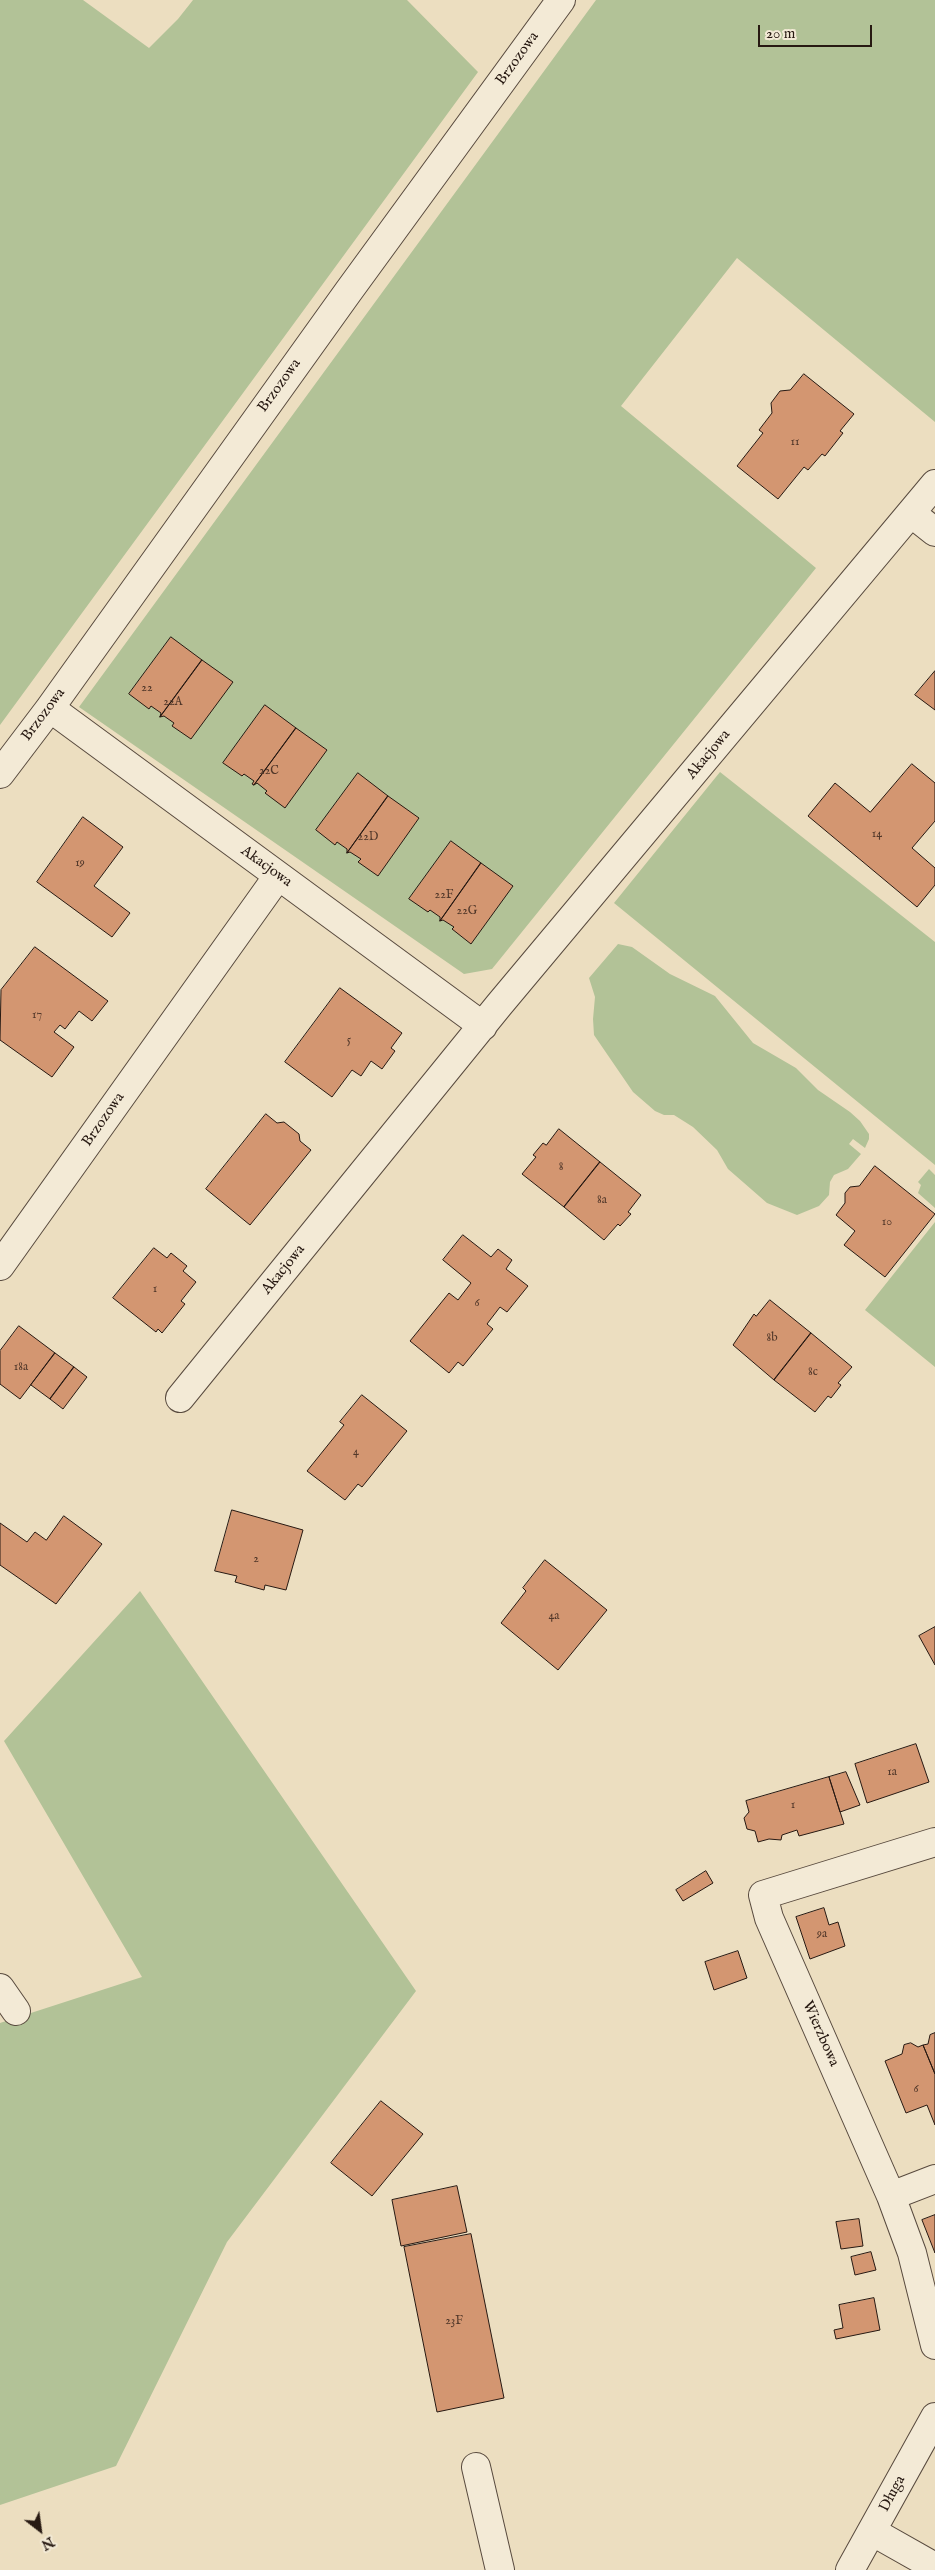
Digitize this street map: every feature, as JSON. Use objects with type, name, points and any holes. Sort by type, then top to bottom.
[{"type":"street","name":"Brzozowa","points":[[0,774],[50,708],[348,292],[561,0]]},
{"type":"street","name":"Akacjowa","points":[[180,1398],[483,1026],[935,484]]},
{"type":"street","points":[[911,513],[935,532]]},
{"type":"street","name":"Akacjowa","points":[[50,708],[483,1026]]},
{"type":"street","name":"Brzozowa","points":[[0,1266],[278,876]]},
{"type":"street","name":"Wierzbowa","points":[[935,1842],[763,1895],[768,1918],[891,2196],[912,2253],[935,2344]]},
{"type":"street","points":[[0,1988],[16,2011]]},
{"type":"street","points":[[891,2196],[935,2179]]},
{"type":"street","name":"Długa","points":[[850,2570],[935,2417]]},
{"type":"street","points":[[476,2467],[500,2570]]},
{"type":"street","points":[[872,2532],[935,2567]]},
{"type":"green space","points":[[0,0],[83,0],[149,48],[178,19],[193,0],[407,0],[478,72],[0,725]]},
{"type":"green space","points":[[596,0],[935,0],[935,422],[737,258],[621,406],[816,568],[492,969],[464,974],[79,707]]},
{"type":"green space","points":[[720,772],[935,942],[935,1165],[614,903]]},
{"type":"green space","points":[[618,944],[632,947],[670,974],[715,996],[753,1043],[796,1068],[818,1090],[860,1121],[869,1134],[865,1148],[853,1139],[849,1144],[861,1154],[848,1169],[834,1175],[830,1182],[829,1195],[819,1206],[797,1215],[767,1203],[728,1169],[717,1150],[693,1127],[674,1115],[664,1115],[655,1111],[633,1092],[594,1035],[595,997],[589,978]]},
{"type":"green space","points":[[929,1169],[935,1175],[935,1208],[918,1193],[921,1185],[918,1182]]},
{"type":"green space","points":[[935,1222],[935,1367],[865,1310]]},
{"type":"green space","points":[[140,1591],[416,1991],[227,2242],[116,2466],[0,2505],[0,2023],[142,1977],[4,1741]]},
{"type":"building","points":[[804,374],[854,414],[840,431],[843,433],[825,456],[822,454],[808,470],[804,467],[778,499],[737,466],[763,433],[759,430],[772,413],[771,403],[780,391],[790,390]]},
{"type":"building","points":[[171,637],[202,660],[160,717],[161,713],[151,706],[149,709],[129,694]]},
{"type":"building","points":[[202,660],[233,682],[191,739],[172,726],[174,723],[164,716],[160,717]]},
{"type":"building","points":[[935,671],[935,710],[915,695]]},
{"type":"building","points":[[265,705],[296,728],[254,785],[252,784],[254,781],[244,774],[242,776],[223,763]]},
{"type":"building","points":[[296,728],[327,750],[285,808],[265,793],[267,791],[257,783],[254,785]]},
{"type":"building","points":[[912,764],[935,783],[935,821],[912,848],[935,868],[935,885],[917,907],[808,816],[835,783],[870,812]]},
{"type":"building","points":[[358,773],[388,796],[347,853],[347,849],[337,842],[335,845],[316,830]]},
{"type":"building","points":[[388,796],[419,818],[378,876],[358,862],[361,859],[350,852],[347,853]]},
{"type":"building","points":[[83,817],[123,847],[94,886],[130,913],[112,937],[37,882]]},
{"type":"building","points":[[451,841],[481,863],[440,921],[440,917],[430,910],[428,912],[409,899]]},
{"type":"building","points":[[481,863],[513,886],[471,944],[452,929],[454,927],[443,920],[440,921]]},
{"type":"building","points":[[35,947],[108,1001],[92,1021],[79,1011],[65,1029],[60,1025],[54,1032],[74,1047],[52,1077],[0,1040],[1,990]]},
{"type":"building","points":[[340,988],[402,1033],[391,1048],[395,1051],[382,1069],[371,1061],[361,1076],[352,1070],[332,1097],[285,1062]]},
{"type":"building","points":[[266,1114],[277,1123],[284,1122],[299,1134],[300,1141],[311,1150],[250,1225],[206,1189]]},
{"type":"building","points":[[559,1129],[600,1162],[564,1207],[522,1174],[536,1157],[533,1155],[543,1143],[546,1145]]},
{"type":"building","points":[[600,1162],[641,1195],[628,1212],[631,1214],[620,1226],[618,1224],[604,1240],[564,1207]]},
{"type":"building","points":[[875,1166],[935,1214],[885,1277],[844,1245],[855,1231],[836,1215],[845,1203],[845,1193],[850,1187],[859,1186]]},
{"type":"building","points":[[463,1235],[491,1257],[498,1249],[512,1260],[506,1269],[528,1286],[507,1312],[500,1307],[487,1324],[493,1329],[463,1366],[458,1362],[449,1373],[410,1341],[449,1293],[458,1300],[471,1283],[443,1260]]},
{"type":"building","points":[[154,1248],[167,1258],[171,1253],[187,1266],[183,1271],[196,1282],[181,1301],[185,1304],[162,1333],[158,1329],[156,1332],[113,1298]]},
{"type":"building","points":[[770,1300],[811,1333],[774,1380],[733,1345],[754,1314],[756,1316]]},
{"type":"building","points":[[19,1326],[55,1353],[20,1399],[0,1384],[0,1351]]},
{"type":"building","points":[[811,1333],[852,1367],[838,1383],[841,1385],[831,1398],[828,1396],[815,1412],[774,1380]]},
{"type":"building","points":[[55,1353],[74,1367],[50,1399],[31,1385]]},
{"type":"building","points":[[74,1367],[87,1377],[63,1409],[50,1399]]},
{"type":"building","points":[[362,1395],[407,1431],[362,1487],[358,1484],[345,1500],[307,1471],[344,1425],[340,1422]]},
{"type":"building","points":[[232,1510],[303,1530],[286,1590],[265,1585],[264,1590],[235,1582],[237,1576],[215,1571]]},
{"type":"building","points":[[64,1516],[102,1544],[56,1604],[0,1565],[0,1523],[27,1542],[35,1532],[46,1540]]},
{"type":"building","points":[[545,1560],[607,1610],[558,1670],[501,1623],[526,1591],[523,1588]]},
{"type":"building","points":[[935,1627],[935,1665],[919,1636]]},
{"type":"building","points":[[916,1744],[929,1782],[867,1803],[855,1764]]},
{"type":"building","points":[[846,1772],[860,1805],[840,1812],[829,1777]]},
{"type":"building","points":[[829,1777],[844,1824],[799,1836],[797,1830],[782,1835],[781,1840],[769,1839],[758,1842],[755,1831],[747,1829],[744,1818],[749,1812],[746,1801]]},
{"type":"building","points":[[706,1871],[713,1883],[683,1901],[676,1890]]},
{"type":"building","points":[[824,1908],[829,1925],[838,1922],[845,1946],[810,1959],[796,1917]]},
{"type":"building","points":[[738,1951],[747,1978],[714,1990],[705,1962]]},
{"type":"building","points":[[935,2033],[935,2074],[923,2045],[928,2044],[930,2035]]},
{"type":"building","points":[[911,2043],[918,2047],[923,2045],[935,2074],[935,2125],[927,2105],[906,2113],[885,2061],[902,2054],[904,2045]]},
{"type":"building","points":[[381,2101],[423,2134],[372,2196],[331,2163]]},
{"type":"building","points":[[457,2186],[467,2232],[401,2246],[392,2200]]},
{"type":"building","points":[[935,2215],[935,2253],[922,2220]]},
{"type":"building","points":[[859,2219],[863,2246],[841,2249],[836,2222]]},
{"type":"building","points":[[471,2234],[504,2398],[437,2412],[404,2247]]},
{"type":"building","points":[[871,2252],[876,2270],[855,2275],[851,2257]]},
{"type":"building","points":[[874,2298],[880,2330],[836,2339],[834,2330],[843,2328],[839,2305]]}]
